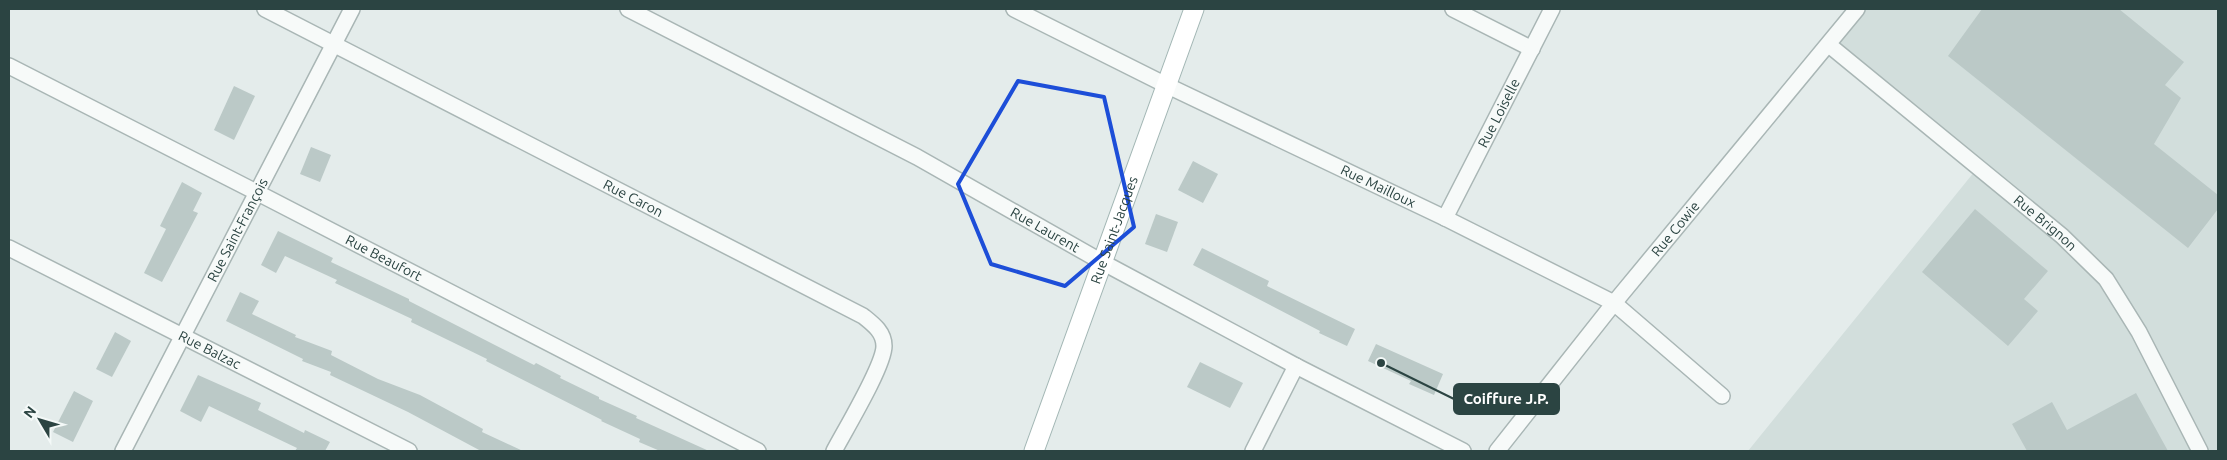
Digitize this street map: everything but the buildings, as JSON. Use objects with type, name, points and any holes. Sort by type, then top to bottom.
[{"type":"main road","name":"Rue Saint-Jacques","points":[[1034,451],[1194,9]]},
{"type":"street","name":"Rue Caron","points":[[265,9],[854,311],[878,328],[884,345],[881,362],[834,451]]},
{"type":"street","name":"Rue Saint-François","points":[[123,451],[352,9]]},
{"type":"street","name":"Rue Laurent","points":[[628,9],[917,156],[1102,262],[1296,366],[1464,451]]},
{"type":"street","name":"Rue Mailloux","points":[[1014,9],[1166,85],[1445,218],[1614,303],[1722,396]]},
{"type":"street","points":[[1453,9],[1532,49]]},
{"type":"street","name":"Rue Loiselle","points":[[1445,218],[1552,9]]},
{"type":"street","name":"Rue Cowie","points":[[1497,451],[1614,303],[1857,9]]},
{"type":"street","name":"Rue Brignon","points":[[1829,45],[2062,236],[2106,279],[2140,332],[2200,451]]},
{"type":"street","name":"Rue Beaufort","points":[[9,66],[758,451]]},
{"type":"street","name":"Rue Balzac","points":[[9,248],[409,451]]},
{"type":"street","points":[[1253,451],[1296,366]]},
{"type":"highlighted area","points":[[1018,81],[1104,97],[1134,227],[1065,286],[991,264],[958,184]]},
{"type":"shaded area","points":[[1857,9],[2218,9],[2218,451],[1748,451],[1979,166],[1829,45]]},
{"type":"place","name":"Coiffure J.P.","points":[[1381,363]]}]
